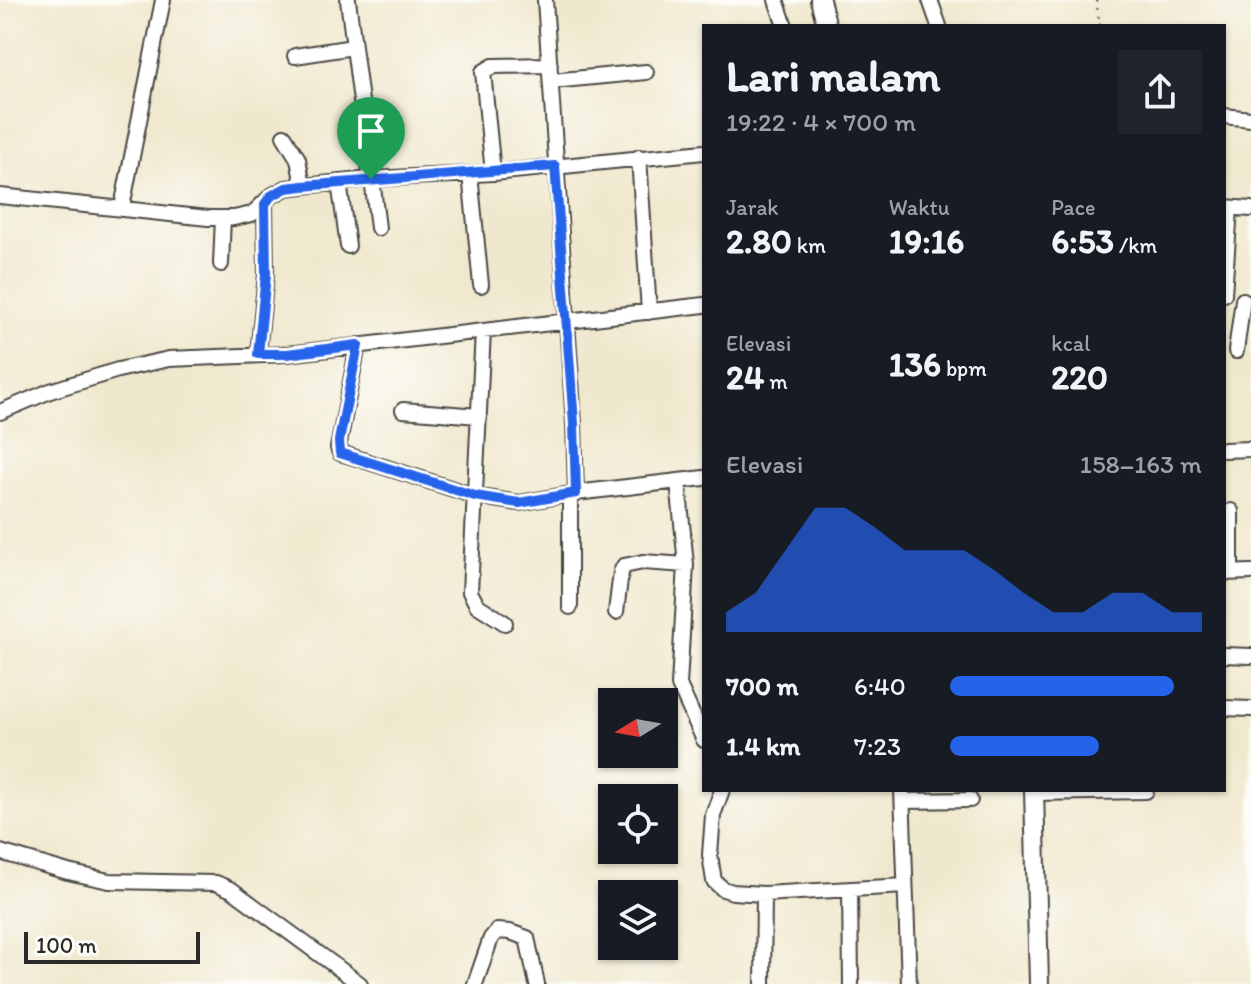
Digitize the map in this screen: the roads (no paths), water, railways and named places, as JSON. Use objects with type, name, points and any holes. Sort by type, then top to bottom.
[{"type":"main road","points":[[820,0],[826,24]]},
{"type":"main road","points":[[1034,792],[1039,984]]},
{"type":"street","points":[[122,207],[163,0]]},
{"type":"street","points":[[348,0],[378,228]]},
{"type":"street","points":[[545,0],[574,424],[570,607]]},
{"type":"street","points":[[776,0],[784,24]]},
{"type":"street","points":[[930,0],[938,24]]},
{"type":"street","points":[[295,56],[353,47]]},
{"type":"street","points":[[493,173],[483,72],[493,66],[550,65]]},
{"type":"street","points":[[552,81],[646,72]]},
{"type":"street","points":[[1226,116],[1251,119]]},
{"type":"street","points":[[284,136],[298,159],[303,186]]},
{"type":"street","points":[[0,196],[223,218],[252,214],[271,196],[286,188],[372,179],[493,173],[702,152]]},
{"type":"street","points":[[639,157],[649,312]]},
{"type":"street","points":[[470,174],[481,285]]},
{"type":"street","points":[[339,182],[348,246]]},
{"type":"street","points":[[258,354],[266,275],[265,204]]},
{"type":"street","points":[[1226,237],[1227,207],[1251,209]]},
{"type":"street","points":[[221,264],[223,218]]},
{"type":"street","points":[[1226,297],[1247,300],[1236,351]]},
{"type":"street","points":[[0,412],[50,391],[118,370],[169,359],[287,354],[702,305]]},
{"type":"street","points":[[483,331],[470,592],[477,605],[505,623]]},
{"type":"street","points":[[358,345],[339,441],[340,453],[475,496],[519,503],[702,478]]},
{"type":"street","points":[[403,410],[479,416]]},
{"type":"street","points":[[1226,450],[1251,449]]},
{"type":"street","points":[[678,481],[686,565],[679,685],[702,736]]},
{"type":"street","points":[[1231,511],[1228,572],[1251,572]]},
{"type":"street","points":[[616,612],[624,566],[643,562],[686,565]]},
{"type":"street","points":[[1226,655],[1251,656]]},
{"type":"street","points":[[1226,708],[1251,709]]},
{"type":"street","points":[[721,792],[713,815],[710,855],[714,881],[723,889],[764,894],[905,886]]},
{"type":"street","points":[[909,984],[902,796],[970,800]]},
{"type":"street","points":[[0,852],[109,881],[216,883],[236,893],[360,984]]},
{"type":"street","points":[[850,889],[851,984]]},
{"type":"street","points":[[763,984],[764,894]]},
{"type":"street","points":[[475,984],[491,938],[497,931],[527,938],[537,984]]}]
